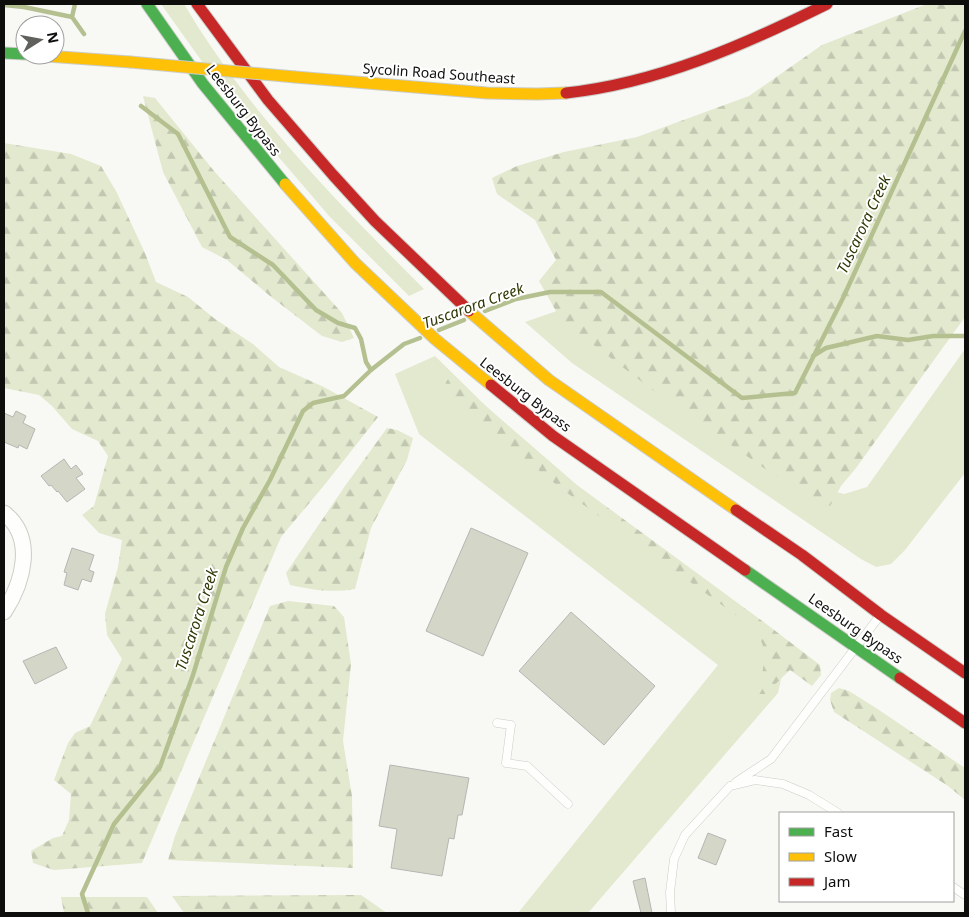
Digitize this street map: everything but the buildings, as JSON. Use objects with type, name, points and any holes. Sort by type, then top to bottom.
[{"type":"main road","name":"Leesburg Bypass","points":[[147,4],[203,84],[262,158],[355,263],[470,370],[553,436],[965,723]]},
{"type":"main road","name":"Leesburg Bypass","points":[[197,4],[268,100],[375,221],[440,286],[520,356],[549,380],[802,555],[965,674]]},
{"type":"main road","points":[[796,4],[801,17]]},
{"type":"main road","name":"Sycolin Road Southeast","points":[[65,57],[447,91],[511,94],[564,92],[611,86],[686,66],[827,4]]},
{"type":"main road","points":[[802,555],[911,622]]},
{"type":"street","points":[[4,513],[19,529],[24,547],[24,561],[16,589],[4,612]]},
{"type":"lane","points":[[671,913],[670,892],[674,859],[685,836],[730,786],[771,759],[881,614]]},
{"type":"lane","points":[[497,723],[511,725],[506,763],[527,766],[568,804]]},
{"type":"lane","points":[[730,786],[754,780],[783,784],[809,795],[836,812]]},
{"type":"lane","points":[[954,888],[965,895]]},
{"type":"green space","points":[[161,4],[184,4],[236,82],[295,154],[358,223],[424,289],[409,296],[330,217],[228,98]]},
{"type":"green space","points":[[927,4],[965,4],[965,317],[841,486],[830,506],[797,491],[663,398],[561,320],[539,281],[556,260],[535,220],[497,194],[492,178],[517,166],[564,152],[637,137],[749,96],[822,45]]},
{"type":"green space","points":[[143,96],[155,98],[214,171],[342,313],[354,338],[342,342],[322,336],[227,260],[202,247],[163,172]]},
{"type":"green space","points":[[4,143],[71,154],[101,166],[116,191],[145,253],[156,282],[188,297],[215,319],[253,344],[279,367],[324,387],[378,417],[281,537],[142,863],[54,870],[33,863],[31,851],[53,838],[62,836],[69,820],[71,794],[54,780],[68,743],[75,733],[90,726],[122,659],[107,635],[105,614],[118,567],[122,540],[99,533],[82,515],[94,506],[108,456],[98,441],[72,429],[52,406],[39,395],[4,388]]},
{"type":"green space","points":[[580,303],[827,490],[844,494],[867,487],[965,349],[965,473],[905,550],[891,564],[876,567],[861,559],[572,363],[525,322]]},
{"type":"green space","points":[[435,356],[552,471],[769,631],[783,670],[778,693],[588,913],[518,913],[718,665],[419,434],[395,374]]},
{"type":"green space","points":[[451,376],[577,485],[820,665],[821,675],[812,686],[790,670],[765,694],[759,694],[764,649],[755,629],[563,490],[447,396],[445,385]]},
{"type":"green space","points":[[387,428],[397,430],[413,438],[407,460],[371,528],[355,589],[339,591],[290,585],[286,573]]},
{"type":"green space","points":[[288,601],[334,606],[344,617],[351,664],[343,741],[352,796],[353,868],[168,860],[175,836],[270,606]]},
{"type":"green space","points":[[839,688],[849,691],[876,708],[965,768],[965,800],[948,786],[834,712],[830,700],[831,693]]},
{"type":"green space","points":[[361,895],[387,913],[184,913],[172,896]]},
{"type":"green space","points":[[61,897],[147,897],[158,913],[64,913]]},
{"type":"waterway","points":[[75,4],[72,17],[84,34]]},
{"type":"waterway","points":[[4,5],[24,7],[72,17]]},
{"type":"waterway","name":"Tuscarora Creek","points":[[485,311],[516,299],[550,292],[601,292],[742,398],[795,393],[843,298],[965,31]]},
{"type":"waterway","points":[[141,106],[178,134],[230,237],[273,265],[316,310],[338,323],[355,328],[361,339],[366,362],[371,370]]},
{"type":"waterway","name":"Tuscarora Creek","points":[[439,330],[464,320]]},
{"type":"waterway","points":[[813,356],[826,348],[877,336],[908,340],[933,336],[965,336]]},
{"type":"waterway","name":"Tuscarora Creek","points":[[88,913],[82,894],[114,824],[160,767],[193,675],[226,567],[243,528],[270,480],[303,411],[313,403],[344,396],[371,370],[404,344],[420,338]]},
{"type":"traffic: fast","points":[[147,4],[203,84],[285,184]]},
{"type":"traffic: fast","points":[[4,53],[15,54]]},
{"type":"traffic: fast","points":[[745,570],[900,678]]},
{"type":"traffic: slow","points":[[65,57],[130,62]]},
{"type":"traffic: slow","points":[[130,62],[295,77]]},
{"type":"traffic: slow","points":[[295,77],[487,93],[566,93]]},
{"type":"traffic: slow","points":[[285,184],[355,263],[435,339],[491,385]]},
{"type":"traffic: slow","points":[[469,311],[549,380],[736,510]]},
{"type":"traffic: jam","points":[[197,4],[268,100],[333,175],[375,221],[469,311]]},
{"type":"traffic: jam","points":[[566,93],[634,81],[700,60],[764,34],[827,4]]},
{"type":"traffic: jam","points":[[491,385],[553,436],[745,570]]},
{"type":"traffic: jam","points":[[736,510],[802,555],[881,615],[965,673]]},
{"type":"traffic: jam","points":[[900,678],[965,723]]}]
